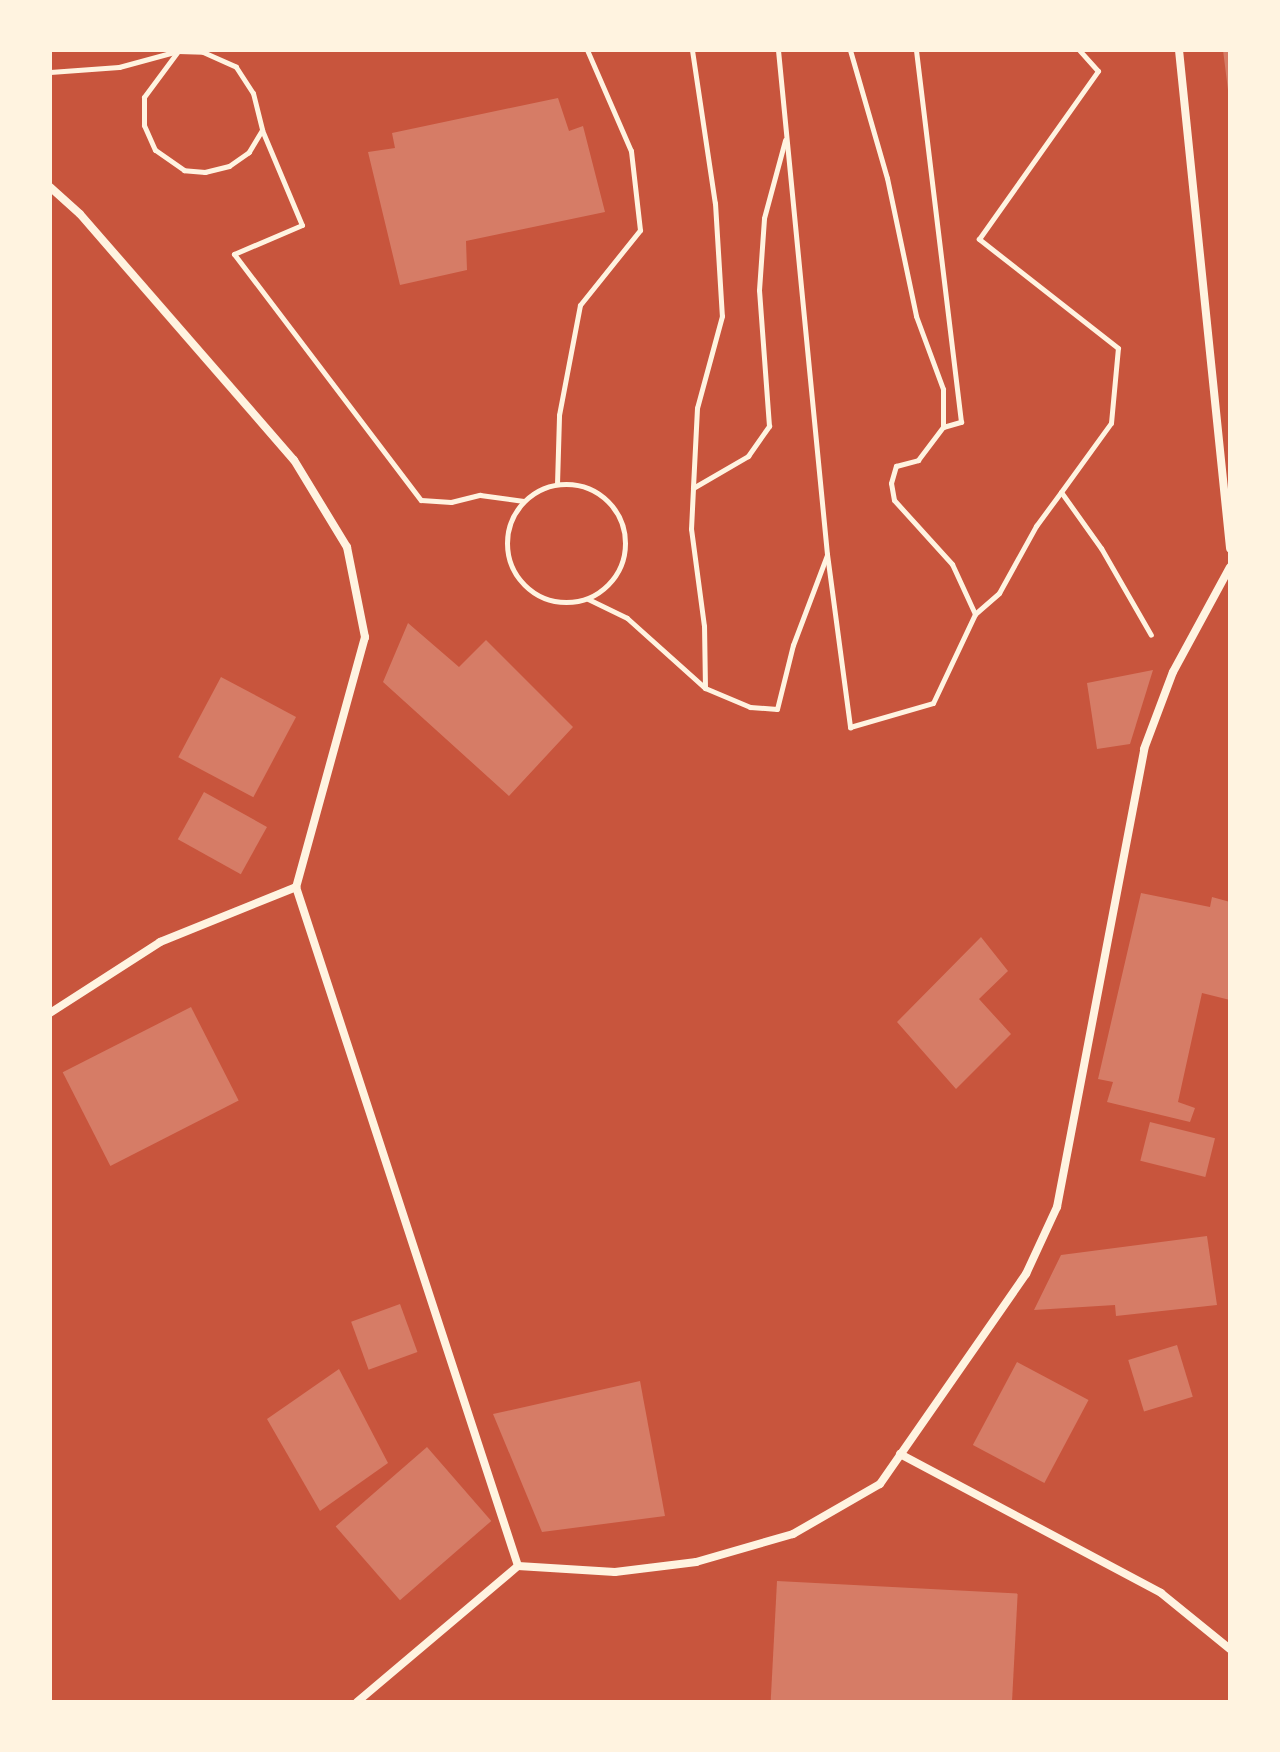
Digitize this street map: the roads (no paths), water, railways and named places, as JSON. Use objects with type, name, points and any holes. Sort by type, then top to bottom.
[{"type":"street","points":[[1179,50],[1230,548]]},
{"type":"street","points":[[50,187],[80,214],[294,460],[347,547],[365,637],[296,887],[518,1566]]},
{"type":"street","points":[[357,1702],[518,1566],[615,1572],[696,1562],[793,1534],[880,1484],[1026,1274],[1057,1207],[1144,749],[1173,672],[1230,567]]},
{"type":"street","points":[[50,1013],[160,942],[296,887]]},
{"type":"street","points":[[900,1454],[1161,1593],[1230,1649]]}]
